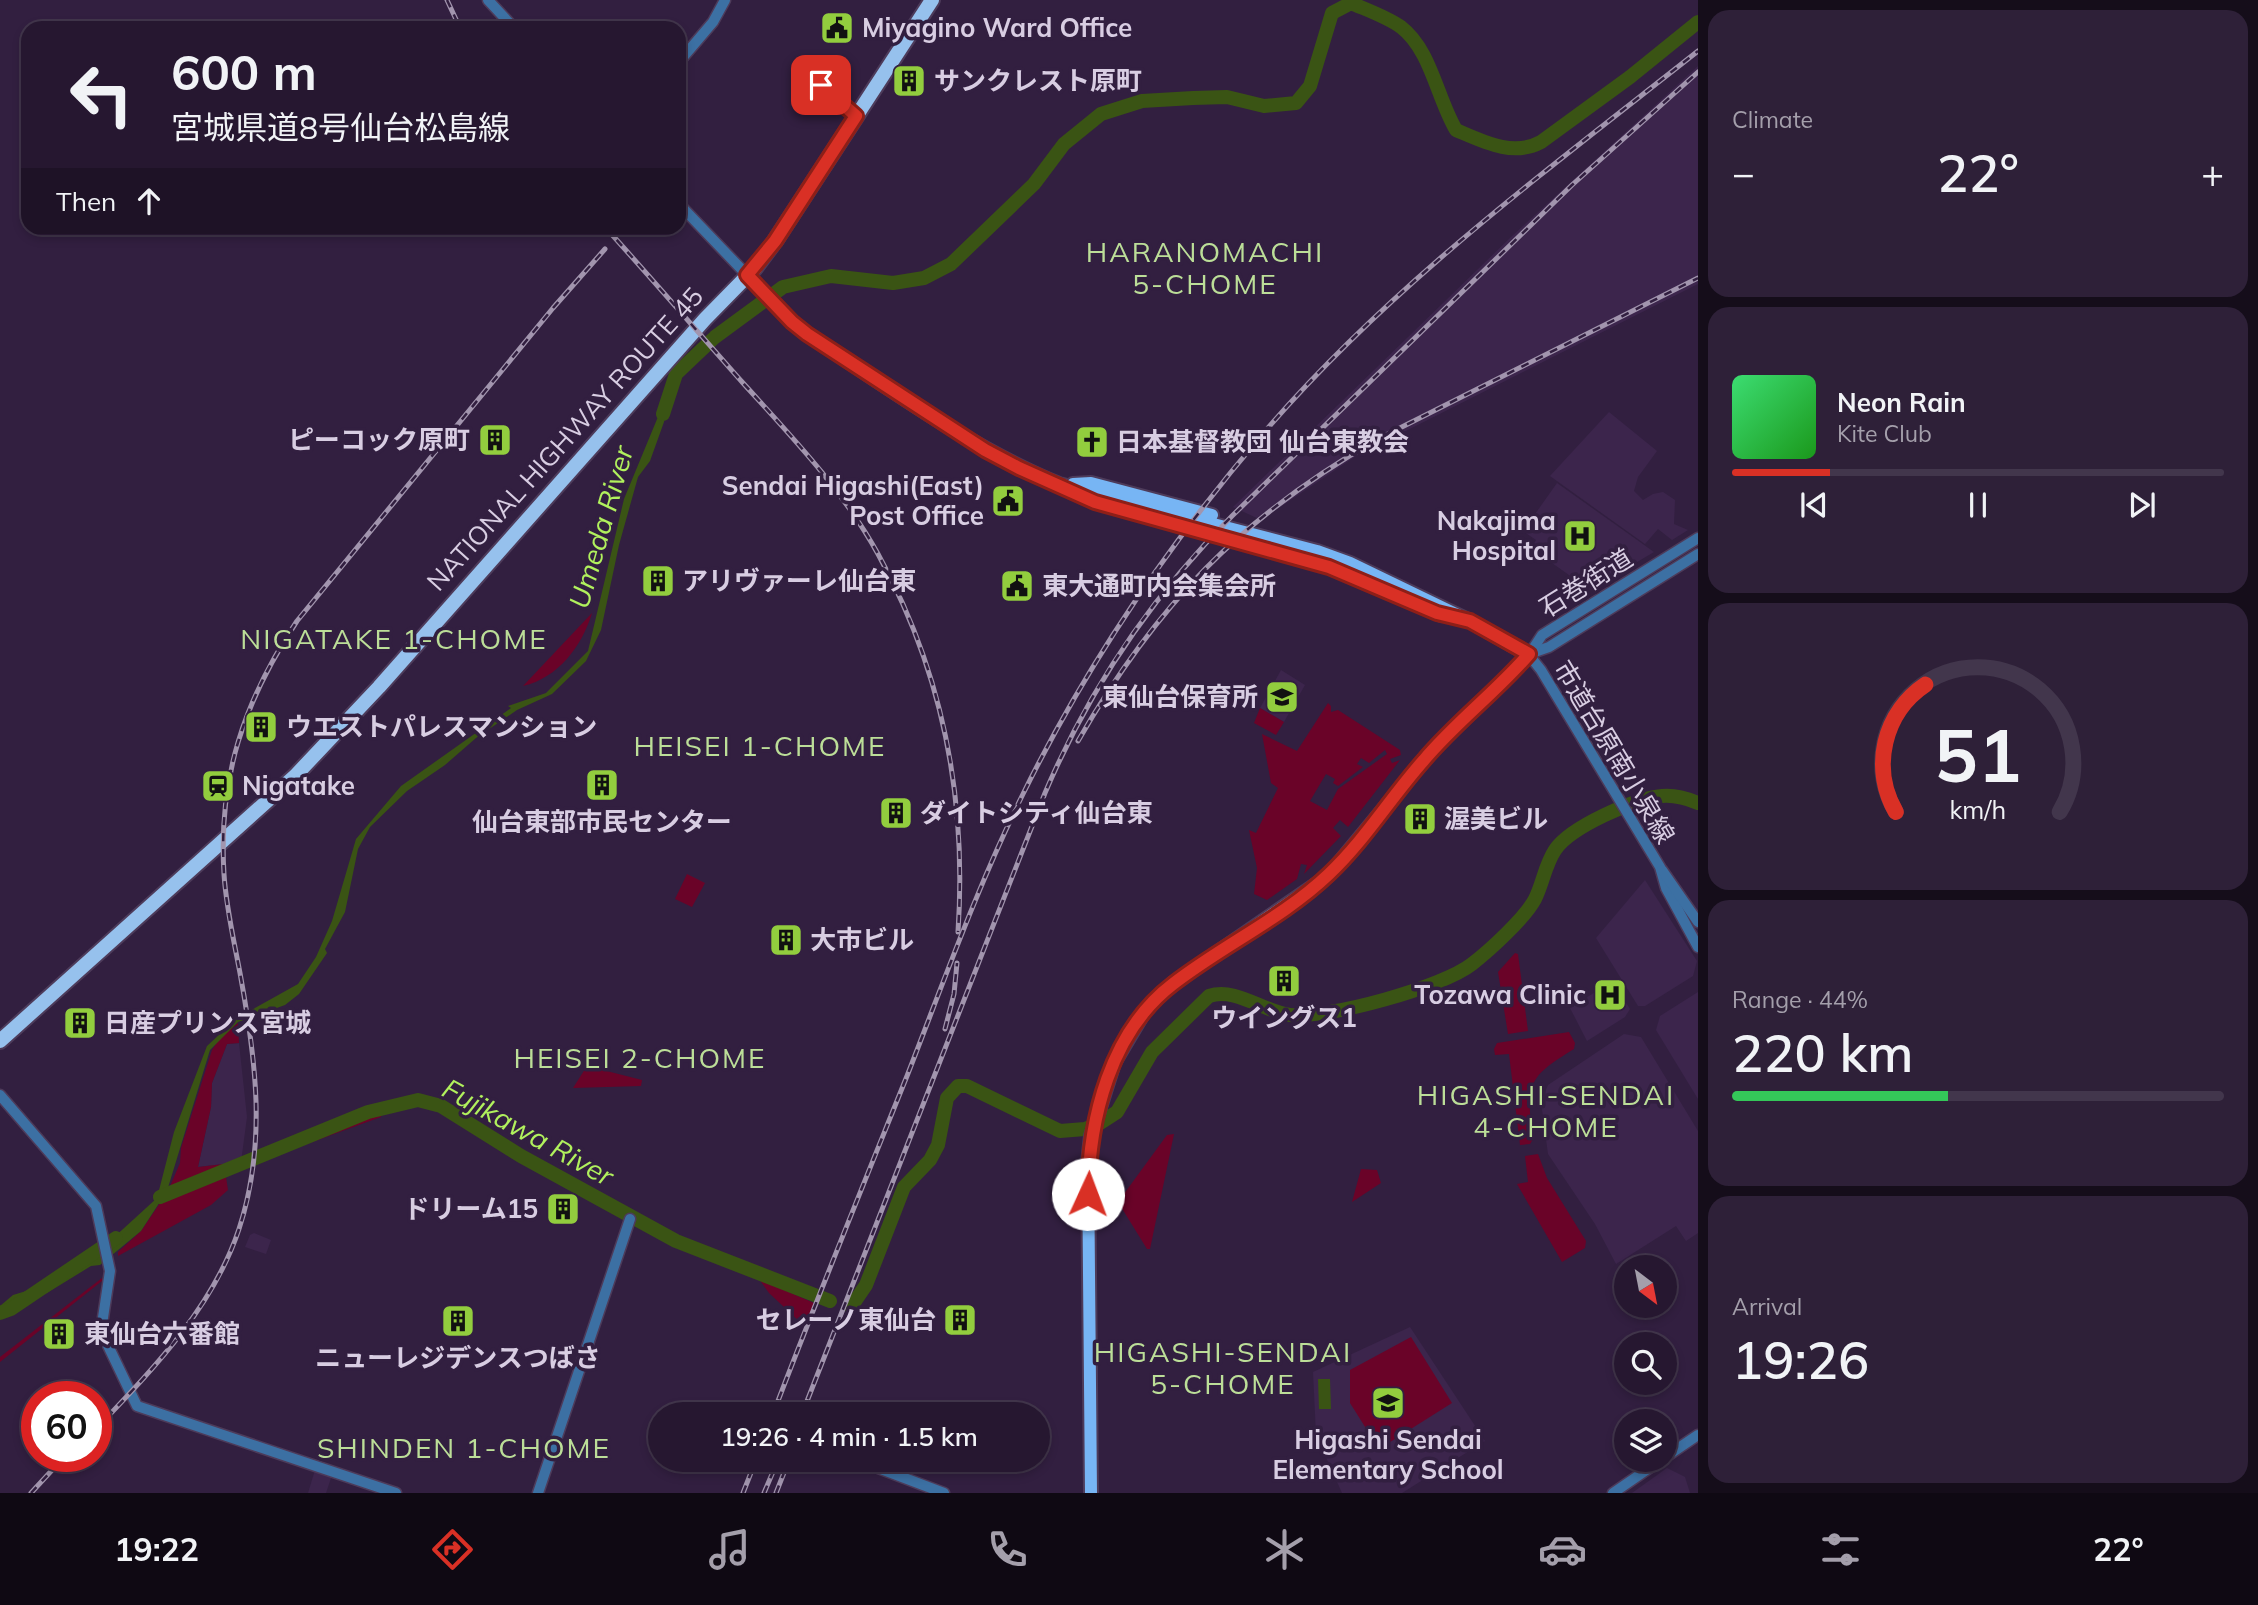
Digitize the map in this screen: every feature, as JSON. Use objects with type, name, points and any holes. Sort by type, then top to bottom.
[{"type":"highway","name":"NATIONAL HIGHWAY ROUTE 45","points":[[0,1041],[295,776],[379,687],[775,241],[932,0]]},
{"type":"main road","points":[[815,81],[856,116]]},
{"type":"main road","points":[[747,275],[807,334],[985,450],[1059,484],[1317,551],[1350,563],[1470,621],[1529,654],[1423,760],[1328,876],[1173,983],[1153,1002],[1122,1046],[1091,1136],[1088,1194],[1091,1493]]},
{"type":"main road","points":[[1059,484],[1091,483],[1319,543],[1410,583]]},
{"type":"street","points":[[488,0],[508,21]]},
{"type":"street","points":[[686,54],[713,22],[725,0]]},
{"type":"street","points":[[686,211],[747,275]]},
{"type":"street","name":"石巻街道","points":[[1529,654],[1542,635],[1698,538]]},
{"type":"street","name":"石巻街道","points":[[1529,654],[1549,648],[1698,554]]},
{"type":"street","name":"市道台原南小泉線","points":[[1529,654],[1660,867],[1666,888],[1698,947]]},
{"type":"street","points":[[1660,867],[1698,922]]},
{"type":"street","points":[[0,1095],[97,1209],[110,1264],[108,1296],[101,1331],[137,1406],[396,1493]]},
{"type":"street","points":[[538,1493],[630,1219]]},
{"type":"street","points":[[1677,1449],[1698,1435]]},
{"type":"street","points":[[889,1472],[944,1493]]},
{"type":"street","points":[[1613,1493],[1644,1472]]},
{"type":"shaded area","points":[[1698,66],[1698,284],[1356,456],[1261,520],[1233,507],[1511,237]]},
{"type":"shaded area","points":[[667,395],[664,422],[650,461],[638,477],[619,545],[601,630],[586,661],[552,694],[517,710],[407,791],[370,827],[358,849],[345,912],[325,949],[327,953],[299,994],[285,1005],[238,1022],[210,1050],[167,1191],[141,1231],[100,1265],[91,1266],[47,1293],[16,1301],[0,1317],[0,1306],[13,1295],[36,1288],[88,1261],[157,1198],[174,1132],[207,1046],[237,1018],[298,984],[316,957],[332,921],[356,839],[401,786],[511,708],[508,706],[546,693],[588,651],[624,499]]},
{"type":"shaded area","points":[[1609,412],[1657,451],[1638,477],[1634,491],[1643,500],[1663,492],[1675,500],[1674,524],[1688,530],[1672,540],[1658,529],[1645,544],[1550,476]]},
{"type":"shaded area","name":"Nakajima Hospital","points":[[1557,483],[1654,552],[1590,590],[1531,548],[1536,540],[1523,531]]},
{"type":"shaded area","points":[[592,613],[582,637],[567,659],[547,676],[523,686]]},
{"type":"shaded area","name":"東仙台保育所","points":[[1281,670],[1305,685],[1284,722],[1260,708]]},
{"type":"shaded area","points":[[1328,703],[1331,712],[1338,710],[1400,750],[1401,755],[1390,759],[1392,763],[1400,760],[1348,827],[1340,820],[1333,828],[1341,836],[1304,874],[1307,865],[1301,864],[1297,879],[1267,900],[1254,894],[1257,868],[1249,830],[1256,833],[1278,788],[1271,783],[1262,734],[1297,751]],"holes":[[[1385,750],[1387,754],[1338,789],[1327,810],[1310,801],[1326,774],[1335,779],[1333,783],[1338,786],[1363,767],[1357,764],[1361,758],[1369,763]]]},
{"type":"shaded area","points":[[1260,708],[1284,722],[1276,735],[1254,723]]},
{"type":"shaded area","points":[[687,874],[705,883],[692,907],[675,899]]},
{"type":"shaded area","points":[[1645,880],[1697,961],[1693,976],[1645,1006],[1638,1006],[1596,938]]},
{"type":"shaded area","points":[[1515,953],[1518,954],[1528,1031],[1508,1034],[1498,972]]},
{"type":"shaded area","points":[[1608,984],[1615,985],[1630,1009],[1625,1017],[1587,1041],[1570,1008]]},
{"type":"shaded area","points":[[1698,992],[1698,1099],[1656,1030],[1660,1016]]},
{"type":"shaded area","points":[[238,1023],[239,1043],[227,1044],[212,1083],[211,1107],[198,1167],[224,1164],[224,1170],[168,1191],[180,1163],[181,1148],[212,1050],[220,1038]]},
{"type":"shaded area","points":[[1569,1032],[1575,1043],[1574,1049],[1546,1068],[1533,1085],[1530,1106],[1533,1139],[1530,1144],[1520,1145],[1509,1054],[1495,1055],[1494,1049],[1497,1043]]},
{"type":"shaded area","points":[[1624,1034],[1641,1037],[1698,1131],[1698,1233],[1686,1241],[1676,1226],[1630,1255],[1614,1255],[1614,1260],[1595,1224],[1548,1154],[1541,1102],[1548,1085]]},
{"type":"shaded area","points":[[239,1043],[247,1117],[241,1162],[198,1167],[211,1107],[212,1083],[227,1044]]},
{"type":"shaded area","points":[[587,1066],[642,1080],[641,1086],[573,1088]]},
{"type":"shaded area","points":[[382,1110],[381,1117],[268,1158],[267,1156]]},
{"type":"shaded area","points":[[1174,1134],[1150,1249],[1147,1249],[1118,1202],[1167,1135]]},
{"type":"shaded area","points":[[1538,1154],[1547,1178],[1586,1241],[1585,1248],[1562,1262],[1517,1184],[1528,1182],[1525,1156]]},
{"type":"shaded area","points":[[1361,1169],[1377,1170],[1381,1183],[1352,1202]]},
{"type":"shaded area","points":[[226,1177],[228,1190],[211,1205],[118,1256],[118,1252],[141,1231],[162,1200]]},
{"type":"shaded area","points":[[254,1233],[271,1240],[266,1254],[245,1247],[250,1235]]},
{"type":"shaded area","points":[[102,1278],[102,1281],[0,1362],[0,1357]]},
{"type":"shaded area","points":[[759,1279],[814,1303],[806,1322],[800,1322],[769,1293]]},
{"type":"shaded area","name":"Higashi Sendai Elementary School","points":[[1410,1327],[1485,1441],[1402,1493],[1342,1493],[1316,1435],[1313,1372]]},
{"type":"shaded area","points":[[1411,1337],[1452,1403],[1379,1449],[1350,1403],[1350,1370]]},
{"type":"shaded area","points":[[1318,1379],[1330,1379],[1331,1409],[1319,1409]]},
{"type":"shaded area","points":[[315,1470],[332,1475],[326,1493],[308,1493]]},
{"type":"shaded area","points":[[1661,1472],[1675,1472],[1685,1477],[1690,1493],[1632,1493]]},
{"type":"waterway","name":"Umeda River","points":[[663,414],[676,374],[715,337],[783,287],[831,276],[893,283],[924,278],[951,264],[1034,184],[1064,144],[1101,114],[1142,101],[1193,98],[1227,97],[1264,106],[1296,103],[1310,86],[1332,13],[1351,3],[1390,20],[1411,37],[1427,61],[1456,130],[1509,148],[1541,142],[1630,77],[1698,22]]},
{"type":"waterway","name":"Fujikawa River","points":[[851,1307],[866,1285],[904,1187],[930,1160],[938,1145],[947,1098],[958,1086],[967,1086],[1060,1131],[1085,1129],[1117,1112],[1152,1052],[1209,996],[1219,994],[1240,997],[1280,1013],[1308,1015],[1357,1007],[1437,982],[1472,964],[1515,924],[1535,899],[1555,850],[1574,832],[1604,815],[1651,798],[1672,796],[1698,803]]},
{"type":"waterway","name":"Fujikawa River","points":[[160,1197],[368,1112],[418,1100],[441,1106],[521,1156],[676,1241],[830,1301]]},
{"type":"waterway","name":"Umeda River","points":[[0,1313],[11,1309],[116,1238]]},
{"type":"railway","points":[[447,0],[457,21]]},
{"type":"railway","points":[[778,1402],[991,863],[1023,794],[1074,699],[1161,563],[1261,436],[1361,330],[1470,233],[1698,51]]},
{"type":"railway","points":[[807,1402],[1045,793],[1082,716],[1125,645],[1175,579],[1232,516],[1572,185],[1698,72]]},
{"type":"railway","points":[[612,235],[833,486],[878,554],[919,644],[946,737],[958,833],[958,932]]},
{"type":"railway","points":[[112,1412],[159,1361],[214,1285],[228,1258],[248,1197],[256,1133],[254,1070],[246,1005],[227,899],[223,839],[230,772],[249,711],[262,681],[297,621],[553,308],[605,249]]},
{"type":"railway","points":[[1078,741],[1108,692],[1171,606],[1243,533],[1284,500],[1378,439],[1698,278]]},
{"type":"railway","points":[[945,1029],[954,994],[957,963]]},
{"type":"railway","points":[[31,1493],[50,1472]]},
{"type":"railway","points":[[743,1493],[751,1472]]},
{"type":"railway","points":[[764,1493],[773,1472]]},
{"type":"railway","points":[[776,1493],[784,1472]]},
{"type":"place","name":"Miyagino Ward Office","points":[[837,28]]},
{"type":"place","name":"サンクレスト原町","points":[[909,81]]},
{"type":"place","name":"ピーコック原町","points":[[495,440]]},
{"type":"place","name":"日本基督教団 仙台東教会","points":[[1092,442]]},
{"type":"place","name":"Sendai Higashi(East) Post Office","points":[[1008,501]]},
{"type":"place","name":"Nakajima Hospital","points":[[1580,536]]},
{"type":"place","name":"アリヴァーレ仙台東","points":[[658,581]]},
{"type":"place","name":"東大通町内会集会所","points":[[1017,586]]},
{"type":"place","name":"東仙台保育所","points":[[1282,697]]},
{"type":"place","name":"ウエストパレスマンション","points":[[261,727]]},
{"type":"place","name":"仙台東部市民センター","points":[[602,785]]},
{"type":"place","name":"Nigatake","points":[[218,786]]},
{"type":"place","name":"ダイトシティ仙台東","points":[[896,813]]},
{"type":"place","name":"渥美ビル","points":[[1420,819]]},
{"type":"place","name":"大市ビル","points":[[786,940]]},
{"type":"place","name":"ウイングス1","points":[[1284,981]]},
{"type":"place","name":"Tozawa Clinic","points":[[1610,995]]},
{"type":"place","name":"日産プリンス宮城","points":[[80,1023]]},
{"type":"place","name":"ドリーム15","points":[[563,1209]]},
{"type":"place","name":"セレーノ東仙台","points":[[960,1320]]},
{"type":"place","name":"ニューレジデンスつばさ","points":[[458,1321]]},
{"type":"place","name":"東仙台六番館","points":[[59,1334]]},
{"type":"place","name":"Higashi Sendai Elementary School","points":[[1388,1403]]},
{"type":"district","name":"HARANOMACHI 5-CHOME","points":[[1205,268]]},
{"type":"district","name":"NIGATAKE 1-CHOME","points":[[394,639]]},
{"type":"district","name":"HEISEI 1-CHOME","points":[[760,746]]},
{"type":"district","name":"HEISEI 2-CHOME","points":[[640,1058]]},
{"type":"district","name":"HIGASHI-SENDAI 4-CHOME","points":[[1546,1111]]},
{"type":"district","name":"HIGASHI-SENDAI 5-CHOME","points":[[1223,1368]]},
{"type":"district","name":"SHINDEN 1-CHOME","points":[[464,1448]]},
{"type":"route","points":[[821,85],[856,116],[775,241],[747,275],[792,322],[985,450],[1087,499],[1314,561],[1415,605],[1447,617],[1470,621],[1529,654],[1512,674],[1423,760],[1328,876],[1173,983],[1146,1009],[1122,1046],[1104,1091],[1091,1136],[1088,1194]]}]
